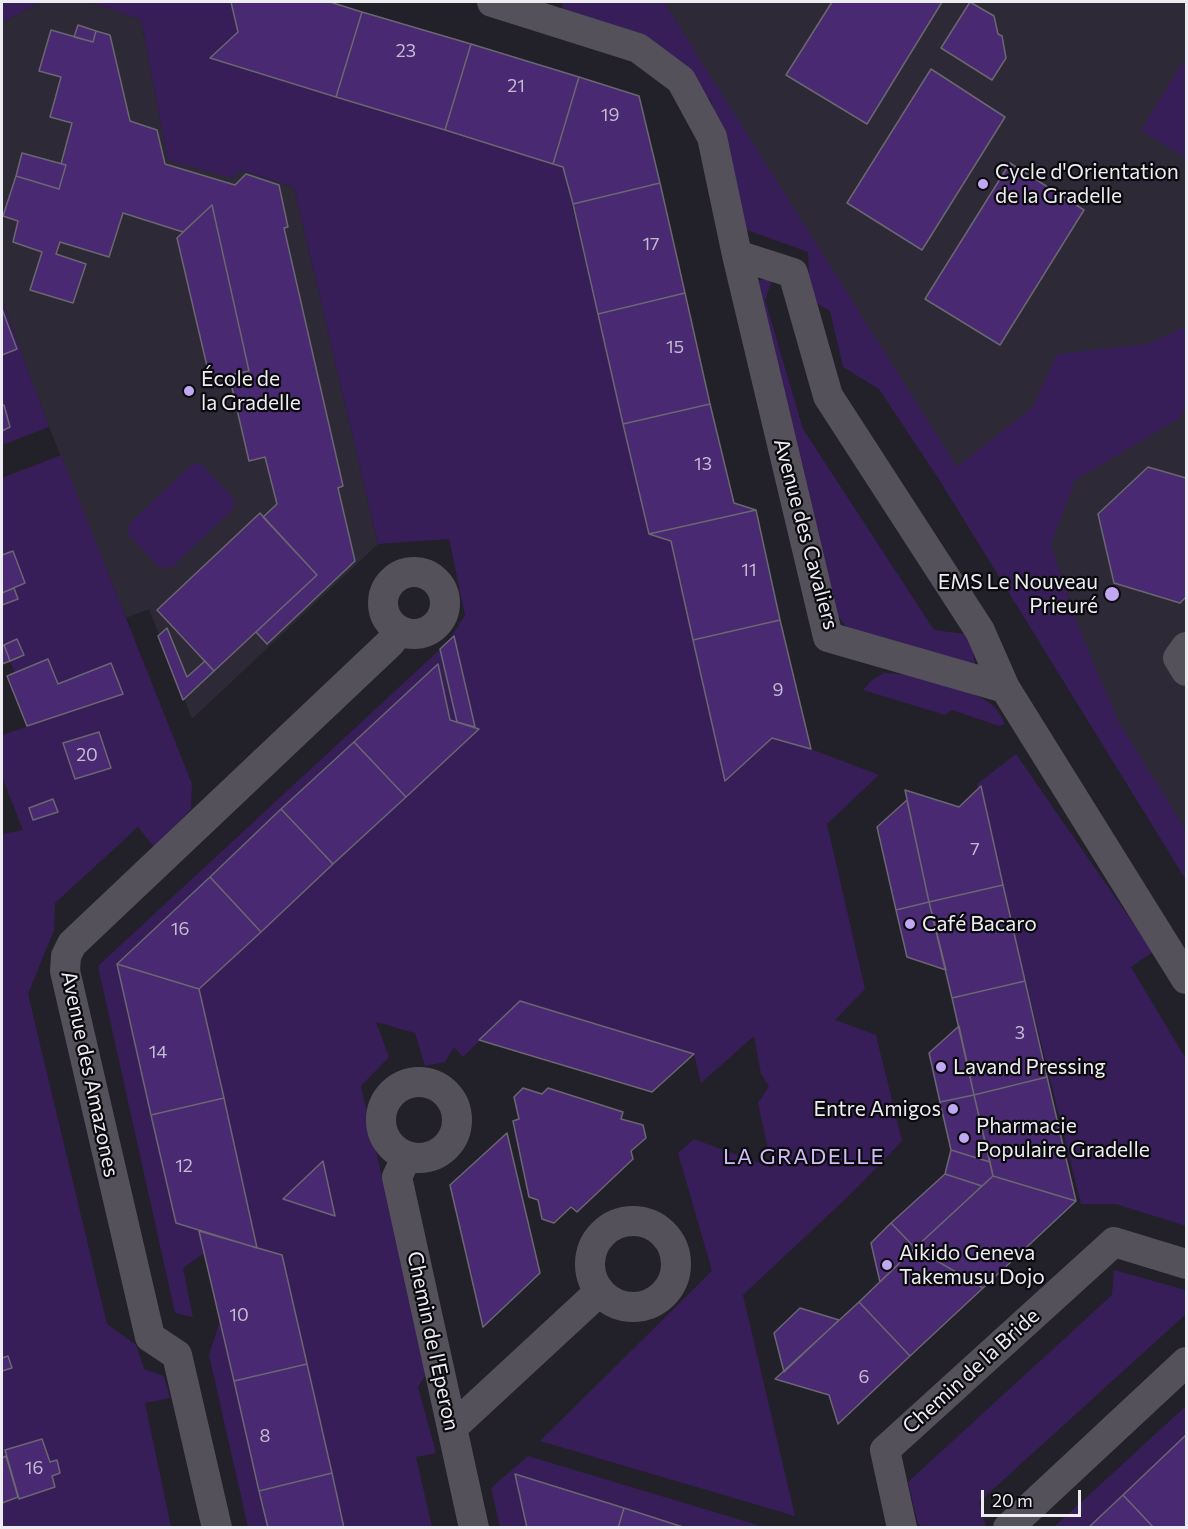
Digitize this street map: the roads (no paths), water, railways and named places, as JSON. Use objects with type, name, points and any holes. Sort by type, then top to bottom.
[{"type":"street","name":"Avenue des Cavaliers","points":[[492,2],[638,48],[681,80],[712,137],[737,255],[828,637],[1005,688]]},
{"type":"street","points":[[737,255],[793,273],[828,396],[980,632],[1005,688],[1186,979]]},
{"type":"street","name":"Avenue des Amazones","points":[[217,1527],[177,1355],[150,1337],[65,971],[66,956],[72,944],[269,760],[390,644],[399,631]]},
{"type":"street","points":[[1186,647],[1178,658],[1186,671]]},
{"type":"street","name":"Chemin de l'Eperon","points":[[407,1156],[397,1177],[474,1527]]},
{"type":"street","name":"Chemin de la Bride","points":[[902,1527],[885,1450],[1114,1242],[1186,1264]]},
{"type":"street","points":[[452,1428],[599,1292]]},
{"type":"street","points":[[1008,1527],[1186,1362]]},
{"type":"place","name":"Cycle d'Orientation de la Gradelle","points":[[983,184]]},
{"type":"place","name":"École de la Gradelle","points":[[189,391]]},
{"type":"place","name":"EMS Le Nouveau Prieuré","points":[[1112,594]]},
{"type":"place","name":"Café Bacaro","points":[[910,924]]},
{"type":"place","name":"Lavand Pressing","points":[[941,1067]]},
{"type":"place","name":"Entre Amigos","points":[[953,1109]]},
{"type":"place","name":"Pharmacie Populaire Gradelle","points":[[964,1138]]},
{"type":"place","name":"Aikido Geneva Takemusu Dojo","points":[[887,1265]]},
{"type":"district","name":"LA GRADELLE","points":[[804,1157]]}]
